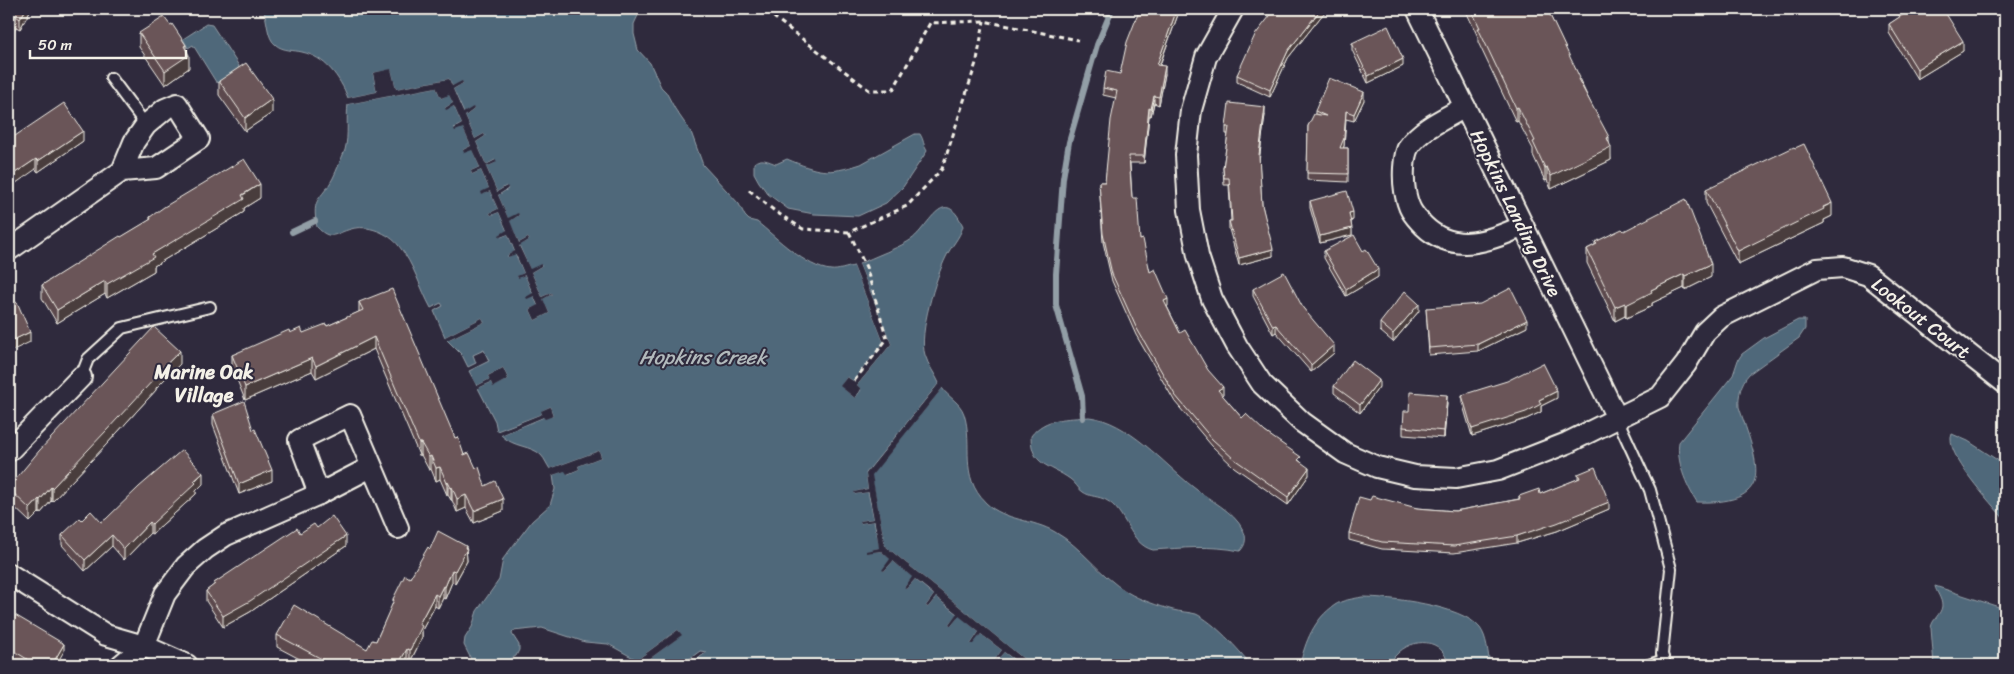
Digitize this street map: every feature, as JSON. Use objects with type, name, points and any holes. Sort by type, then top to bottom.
[{"type":"street","name":"Lookout Court","points":[[1233,9],[1206,57],[1191,110],[1186,155],[1189,210],[1198,256],[1212,299],[1237,346],[1262,384],[1302,422],[1345,453],[1377,467],[1415,476],[1456,478],[1498,470],[1567,443],[1660,397],[1686,364],[1705,332],[1721,317],[1817,269],[1843,267],[1868,275],[2005,383]]},
{"type":"street","name":"Hopkins Landing Drive","points":[[1417,9],[1616,418]]},
{"type":"street","points":[[9,250],[122,171],[156,168],[199,139],[177,104],[165,110],[146,125],[134,142],[122,171]]},
{"type":"street","points":[[1465,107],[1421,134],[1408,148],[1402,178],[1408,208],[1434,236],[1453,242],[1476,243],[1493,240],[1523,226]]},
{"type":"street","points":[[9,452],[81,377]]},
{"type":"street","points":[[319,494],[299,440],[350,415],[398,528]]},
{"type":"street","points":[[121,665],[144,646],[165,594],[186,566],[205,549],[226,535],[319,494],[371,467]]},
{"type":"street","points":[[9,574],[106,635],[144,646],[187,665]]},
{"type":"lane","points":[[111,78],[146,125]]},
{"type":"lane","points":[[81,377],[88,359],[122,328],[210,307]]},
{"type":"lane","points":[[1616,418],[1650,490],[1671,569],[1662,654],[1664,663],[1649,665]]},
{"type":"path","points":[[768,9],[775,18],[869,90],[893,90],[930,22],[984,21],[1078,40]]},
{"type":"path","points":[[749,190],[776,212],[803,229],[849,232],[907,206],[942,169],[977,60],[984,21]]},
{"type":"path","points":[[849,232],[866,267],[887,339],[854,381]]},
{"type":"water","name":"Hopkins Creek","points":[[263,9],[641,9],[634,24],[634,34],[638,50],[650,63],[661,87],[691,132],[703,165],[739,204],[745,216],[749,220],[757,222],[792,251],[812,264],[834,270],[854,266],[884,343],[853,381],[847,377],[841,386],[855,398],[861,390],[857,385],[891,344],[859,264],[912,239],[937,212],[943,208],[950,208],[963,226],[946,257],[938,278],[929,306],[923,346],[928,362],[939,383],[866,473],[868,489],[855,492],[855,494],[868,492],[874,519],[861,521],[861,523],[874,521],[880,548],[866,552],[881,551],[891,559],[883,570],[893,561],[913,577],[905,587],[906,589],[915,579],[934,595],[926,606],[928,607],[936,597],[957,614],[949,624],[951,626],[959,615],[979,632],[971,644],[981,634],[1002,650],[995,662],[1004,652],[1021,665],[689,665],[707,652],[700,651],[681,665],[641,665],[681,635],[678,630],[637,660],[608,644],[585,642],[542,628],[513,631],[512,634],[519,645],[516,656],[499,665],[474,665],[464,645],[465,638],[472,627],[477,611],[499,580],[503,559],[532,521],[550,505],[555,489],[553,475],[566,470],[568,474],[579,469],[578,466],[601,457],[599,451],[550,469],[537,452],[511,442],[501,435],[544,417],[553,416],[550,407],[542,411],[542,414],[497,431],[495,421],[478,388],[491,382],[493,386],[508,379],[503,368],[488,376],[490,379],[477,386],[469,371],[489,361],[484,350],[473,355],[476,363],[468,367],[462,355],[447,340],[484,322],[482,318],[445,337],[434,311],[443,306],[441,303],[431,308],[409,260],[395,241],[371,229],[357,228],[330,235],[322,232],[317,227],[315,217],[316,204],[333,178],[345,150],[348,104],[436,87],[441,98],[449,94],[453,103],[445,108],[454,106],[462,124],[454,128],[463,127],[471,146],[463,150],[472,149],[480,167],[471,171],[472,174],[481,170],[489,188],[482,194],[490,191],[498,209],[490,213],[491,215],[499,212],[507,231],[500,235],[501,237],[508,234],[515,252],[508,255],[508,257],[515,253],[524,273],[517,277],[525,275],[538,306],[530,309],[535,320],[549,313],[542,299],[552,294],[542,297],[531,272],[541,265],[530,270],[519,245],[529,240],[528,238],[519,243],[509,221],[519,215],[508,219],[498,195],[508,189],[506,186],[497,192],[486,167],[496,162],[495,160],[486,165],[476,142],[485,136],[484,134],[475,139],[465,116],[474,109],[464,113],[453,89],[463,83],[452,86],[449,79],[396,89],[391,70],[373,73],[377,92],[348,98],[341,83],[325,63],[302,52],[282,48],[273,42],[270,38]]},
{"type":"water","points":[[206,24],[212,25],[239,66],[237,72],[221,83],[216,82],[193,45],[188,48],[183,39]]},
{"type":"water","points":[[915,134],[920,134],[927,151],[903,187],[886,203],[858,216],[814,214],[788,209],[768,194],[754,173],[754,163],[757,161],[762,160],[776,164],[787,159],[815,169],[839,170],[861,164]]},
{"type":"water","points":[[1798,320],[1805,320],[1805,329],[1799,338],[1749,374],[1741,389],[1739,407],[1755,461],[1755,476],[1751,487],[1741,496],[1723,501],[1697,502],[1680,465],[1679,442],[1733,375],[1742,354],[1764,338]]},
{"type":"water","points":[[942,388],[960,406],[964,414],[968,437],[969,471],[977,492],[986,503],[1010,517],[1046,528],[1065,538],[1108,578],[1132,595],[1162,607],[1196,614],[1203,618],[1226,637],[1251,665],[1031,665],[885,546],[871,475]]},
{"type":"water","points":[[1089,417],[1118,426],[1145,445],[1193,487],[1234,517],[1244,533],[1245,544],[1242,549],[1240,551],[1207,548],[1153,550],[1145,547],[1138,541],[1113,505],[1103,499],[1083,492],[1072,480],[1038,459],[1034,453],[1031,436],[1043,425],[1057,420]]},
{"type":"water","points":[[1952,434],[1968,441],[2005,465],[2005,520],[1961,465],[1951,442]]},
{"type":"water","points":[[1935,586],[2005,609],[2005,665],[1934,665],[1931,628],[1942,606]]},
{"type":"water","points":[[1362,597],[1424,604],[1458,613],[1471,620],[1480,628],[1487,646],[1490,665],[1448,665],[1440,649],[1434,645],[1418,643],[1403,649],[1394,657],[1390,665],[1300,665],[1308,640],[1321,617],[1338,603]]},
{"type":"pier","points":[[391,69],[396,89],[449,79],[452,86],[462,81],[463,83],[453,89],[463,113],[473,107],[474,109],[465,116],[475,139],[484,134],[485,136],[476,142],[486,165],[496,160],[497,162],[486,167],[497,192],[507,186],[508,188],[498,195],[508,218],[518,213],[519,215],[510,221],[519,243],[528,238],[529,240],[519,246],[530,269],[541,264],[541,266],[531,272],[542,297],[552,294],[543,299],[549,313],[535,320],[530,309],[538,305],[534,296],[527,299],[526,297],[533,293],[525,275],[518,278],[517,276],[524,273],[516,254],[508,257],[508,255],[515,251],[508,234],[500,237],[499,235],[507,230],[499,212],[491,215],[490,213],[498,209],[490,191],[482,195],[481,192],[489,188],[481,170],[472,174],[471,171],[480,167],[472,150],[464,153],[463,150],[471,146],[463,128],[455,131],[454,129],[462,124],[454,106],[446,110],[445,108],[453,103],[449,95],[441,98],[436,87],[348,104],[348,101],[434,84],[395,91],[390,72],[376,75],[378,94],[348,100],[348,98],[377,92],[373,73]],"holes":[[[448,82],[546,312],[536,316],[534,310],[540,306],[536,293],[451,93],[442,95],[436,84]]]},
{"type":"pier","points":[[859,264],[891,344],[857,385],[861,389],[855,398],[840,386],[847,377],[853,381],[884,343],[854,266],[856,265],[887,343],[854,383],[852,384],[848,381],[844,386],[854,395],[858,390],[854,386],[855,383],[889,343],[857,265]]},
{"type":"pier","points":[[482,318],[484,322],[447,340],[445,337]]},
{"type":"pier","points":[[503,368],[508,379],[493,387],[491,382],[478,388],[477,386],[490,379],[488,376]]},
{"type":"pier","points":[[941,381],[941,385],[868,474],[882,549],[1023,665],[1004,652],[995,662],[1002,650],[981,634],[971,644],[979,632],[959,616],[951,626],[949,624],[957,613],[936,597],[928,607],[926,606],[934,595],[932,592],[915,579],[906,589],[904,588],[912,577],[893,561],[884,571],[882,570],[890,559],[881,551],[866,553],[866,551],[879,548],[875,521],[861,523],[860,521],[874,519],[869,492],[855,494],[854,492],[868,489],[866,474]]},
{"type":"pier","points":[[942,386],[944,386],[872,475],[885,546],[1031,665],[1027,665],[882,547],[869,474]]},
{"type":"pier","points":[[550,407],[553,416],[545,419],[543,417],[501,435],[498,432],[542,414],[541,411]]},
{"type":"pier","points":[[599,451],[601,457],[578,466],[579,469],[567,474],[565,471],[553,475],[552,473],[565,468],[569,471],[576,468],[577,464],[598,455],[551,472],[550,469]]},
{"type":"pier","points":[[678,630],[682,635],[641,665],[640,663],[678,635],[639,662],[637,660]]},
{"type":"building","points":[[9,9],[26,9],[20,19],[16,16],[9,29]]},
{"type":"building","points":[[1140,9],[1177,9],[1157,65],[1165,66],[1159,97],[1154,96],[1151,109],[1149,108],[1144,156],[1129,156],[1132,198],[1137,198],[1140,240],[1143,239],[1150,272],[1155,269],[1168,299],[1164,301],[1180,333],[1185,330],[1208,370],[1223,387],[1218,390],[1242,418],[1246,414],[1265,432],[1301,457],[1298,460],[1309,468],[1288,497],[1234,459],[1212,439],[1175,395],[1136,327],[1112,274],[1103,234],[1099,182],[1105,182],[1111,120],[1117,91],[1103,88],[1106,71],[1120,74],[1127,42]]},
{"type":"building","points":[[1272,9],[1321,9],[1288,51],[1270,90],[1237,75],[1255,35],[1273,12]]},
{"type":"building","points":[[1471,9],[1547,9],[1580,78],[1578,79],[1609,137],[1607,138],[1611,147],[1551,176],[1547,167],[1545,168],[1533,142],[1535,141],[1518,107],[1516,108]]},
{"type":"building","points":[[1900,9],[1943,9],[1963,41],[1917,69],[1889,24],[1904,14]]},
{"type":"building","points":[[164,17],[170,25],[172,24],[186,45],[184,46],[189,55],[165,71],[139,33]]},
{"type":"building","points":[[1388,26],[1403,59],[1368,76],[1352,43]]},
{"type":"building","points":[[246,63],[272,99],[245,118],[219,81]]},
{"type":"building","points":[[1329,78],[1364,92],[1354,114],[1346,111],[1344,138],[1340,148],[1348,148],[1348,174],[1307,173],[1308,126],[1314,114],[1326,116],[1315,111]]},
{"type":"building","points":[[64,103],[83,131],[38,161],[36,159],[9,177],[9,140]]},
{"type":"building","points":[[1229,103],[1265,107],[1259,155],[1262,205],[1273,249],[1239,258],[1229,221],[1232,221],[1229,178],[1224,178],[1223,168],[1229,127],[1226,127]]},
{"type":"building","points":[[1804,144],[1832,203],[1823,207],[1824,209],[1738,251],[1706,189]]},
{"type":"building","points":[[244,159],[260,184],[242,195],[244,199],[152,254],[154,257],[107,284],[105,281],[57,310],[42,285],[120,236],[151,219],[150,217],[164,207]]},
{"type":"building","points":[[1347,191],[1353,212],[1349,213],[1352,228],[1320,236],[1310,201]]},
{"type":"building","points":[[1686,199],[1711,264],[1685,276],[1684,274],[1626,305],[1625,303],[1615,307],[1587,249],[1597,244],[1595,242],[1622,229],[1624,231]]},
{"type":"building","points":[[1354,235],[1363,251],[1366,249],[1378,269],[1346,289],[1324,251]]},
{"type":"building","points":[[1284,272],[1303,308],[1334,345],[1311,365],[1276,325],[1273,326],[1253,289]]},
{"type":"building","points":[[1511,288],[1527,320],[1478,344],[1429,348],[1426,308],[1480,304]]},
{"type":"building","points":[[392,289],[455,438],[458,437],[464,455],[469,453],[476,468],[479,467],[485,486],[495,481],[503,499],[474,511],[466,495],[457,499],[440,467],[436,468],[431,456],[429,457],[421,443],[419,443],[374,337],[316,366],[312,358],[245,387],[232,355],[289,330],[290,333],[301,328],[303,333],[326,324],[327,326],[363,310],[359,302]]},
{"type":"building","points":[[1405,291],[1419,304],[1393,334],[1380,323]]},
{"type":"building","points":[[17,302],[30,332],[9,342],[9,307]]},
{"type":"building","points":[[154,327],[180,351],[154,376],[156,377],[106,431],[30,509],[9,487],[39,451]]},
{"type":"building","points":[[1353,360],[1379,380],[1360,405],[1334,386]]},
{"type":"building","points":[[1543,363],[1557,391],[1539,400],[1541,404],[1526,412],[1472,429],[1462,395],[1507,381]]},
{"type":"building","points":[[1410,392],[1447,395],[1444,431],[1403,427],[1404,411],[1409,411]]},
{"type":"building","points":[[244,401],[253,430],[255,429],[272,470],[239,484],[213,414]]},
{"type":"building","points":[[182,450],[203,473],[194,481],[196,483],[152,524],[150,522],[124,549],[112,535],[85,560],[62,535],[80,518],[82,520],[91,511],[101,522],[106,519],[139,487]]},
{"type":"building","points":[[1595,467],[1609,502],[1557,523],[1517,536],[1454,546],[1382,542],[1349,533],[1359,497],[1370,500],[1372,496],[1417,508],[1455,511],[1520,499],[1519,496],[1539,489],[1540,494],[1580,478],[1578,474]]},
{"type":"building","points":[[332,516],[346,536],[250,601],[223,616],[206,591],[214,583],[297,528],[300,533],[314,524],[317,528]]},
{"type":"building","points":[[438,531],[466,546],[465,548],[467,549],[455,571],[452,570],[445,587],[443,586],[438,596],[435,594],[419,624],[422,626],[410,650],[407,649],[398,665],[333,665],[277,635],[294,605],[367,649],[372,640],[376,641],[405,575],[410,578],[428,547],[430,549]]},
{"type":"building","points":[[15,615],[64,644],[52,665],[23,665],[27,659],[9,648],[9,626]]},
{"type":"building","points":[[598,660],[602,665],[588,665],[594,661]]},
{"type":"waterway","points":[[1083,418],[1082,396],[1056,305],[1056,274],[1063,178],[1069,142],[1097,45],[1112,9]]},
{"type":"waterway","points":[[292,232],[315,221]]},
{"type":"district","name":"Marine Oak Village","points":[[204,384]]}]
